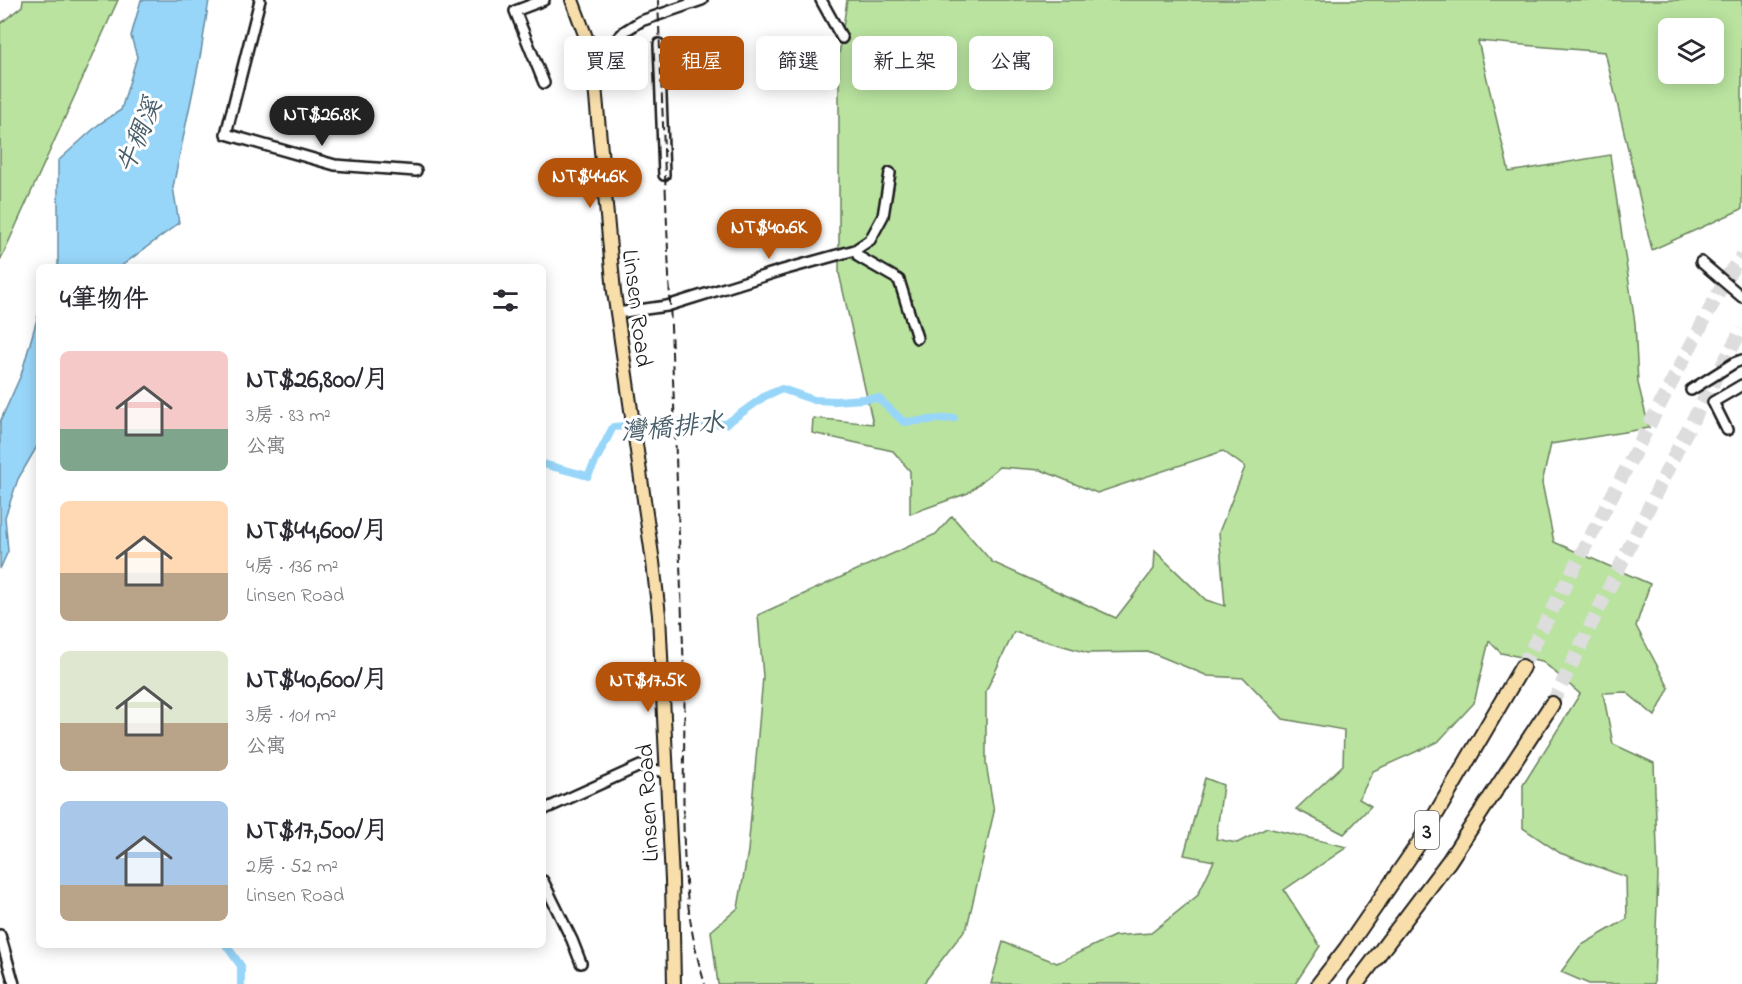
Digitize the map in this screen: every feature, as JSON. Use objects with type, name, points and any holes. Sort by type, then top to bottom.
[{"type":"highway","name":"3","points":[[1318,984],[1346,949],[1419,843],[1522,667]]},
{"type":"highway","name":"3","points":[[1356,984],[1449,861],[1552,704]]},
{"type":"main road","name":"Linsen Road","points":[[572,0],[586,36]]},
{"type":"main road","name":"Linsen Road","points":[[594,90],[617,314],[659,615],[675,984]]},
{"type":"street","points":[[260,0],[226,134],[335,165],[416,171]]},
{"type":"street","points":[[544,0],[515,11],[544,83]]},
{"type":"street","points":[[620,36],[641,21],[702,0]]},
{"type":"street","points":[[821,0],[842,38]]},
{"type":"street","points":[[658,45],[664,175]]},
{"type":"street","points":[[617,314],[667,306],[855,250],[870,240],[883,216],[890,172]]},
{"type":"street","points":[[855,250],[859,257],[899,280],[917,338]]},
{"type":"street","points":[[1701,262],[1742,297]]},
{"type":"street","points":[[1691,390],[1742,360]]},
{"type":"street","points":[[1728,430],[1713,402],[1742,385]]},
{"type":"street","points":[[546,809],[640,766],[666,773]]},
{"type":"street","points":[[546,887],[581,963]]},
{"type":"street","points":[[0,935],[14,984]]},
{"type":"green space","points":[[23,0],[118,0],[0,261],[0,24],[22,6]]},
{"type":"green space","points":[[847,0],[1742,0],[1742,209],[1652,250],[1605,52],[1478,41],[1509,172],[1610,155],[1635,323],[1638,383],[1649,428],[1551,444],[1542,483],[1554,542],[1650,584],[1636,626],[1669,688],[1655,716],[1626,692],[1603,693],[1613,744],[1654,763],[1658,876],[1654,984],[1589,984],[1561,972],[1580,946],[1627,919],[1626,877],[1560,853],[1523,828],[1523,785],[1580,694],[1542,661],[1501,653],[1489,641],[1474,703],[1438,742],[1373,771],[1359,799],[1371,806],[1344,834],[1296,809],[1343,765],[1344,730],[1283,719],[1244,678],[1208,676],[1150,652],[1088,653],[1014,632],[986,691],[986,763],[994,812],[967,927],[923,984],[718,984],[711,931],[738,908],[748,851],[763,677],[758,615],[936,534],[952,516],[992,562],[1116,618],[1154,569],[1155,551],[1206,600],[1225,606],[1219,532],[1245,467],[1223,451],[1097,493],[1041,470],[999,467],[968,493],[910,514],[910,471],[893,451],[812,433],[813,418],[873,424],[839,273],[840,48]]},
{"type":"green space","points":[[1205,778],[1223,785],[1216,839],[1237,843],[1267,828],[1347,847],[1284,890],[1320,946],[1295,984],[991,984],[1003,942],[1057,963],[1114,936],[1151,933],[1197,896],[1214,861],[1184,855]]},
{"type":"water","name":"牛稠溪","points":[[141,0],[209,0],[201,52],[173,187],[179,223],[124,264],[58,264],[58,161],[99,124],[121,110],[137,57],[131,36]]},
{"type":"water","points":[[36,322],[36,448],[18,479],[5,517],[8,551],[0,569],[0,422],[21,375]]},
{"type":"waterway","name":"灣橋排水","points":[[546,465],[588,476],[613,427],[678,422],[726,424],[765,396],[782,389],[814,400],[878,398],[904,422],[954,418]]},
{"type":"waterway","name":"灣橋排水","points":[[228,948],[241,966],[241,984]]},
{"type":"tunnel","points":[[1522,667],[1728,275],[1742,256]]},
{"type":"tunnel","points":[[1552,704],[1681,442],[1742,329]]},
{"type":"railway","points":[[658,0],[684,674],[685,869],[695,946],[705,984]]}]
